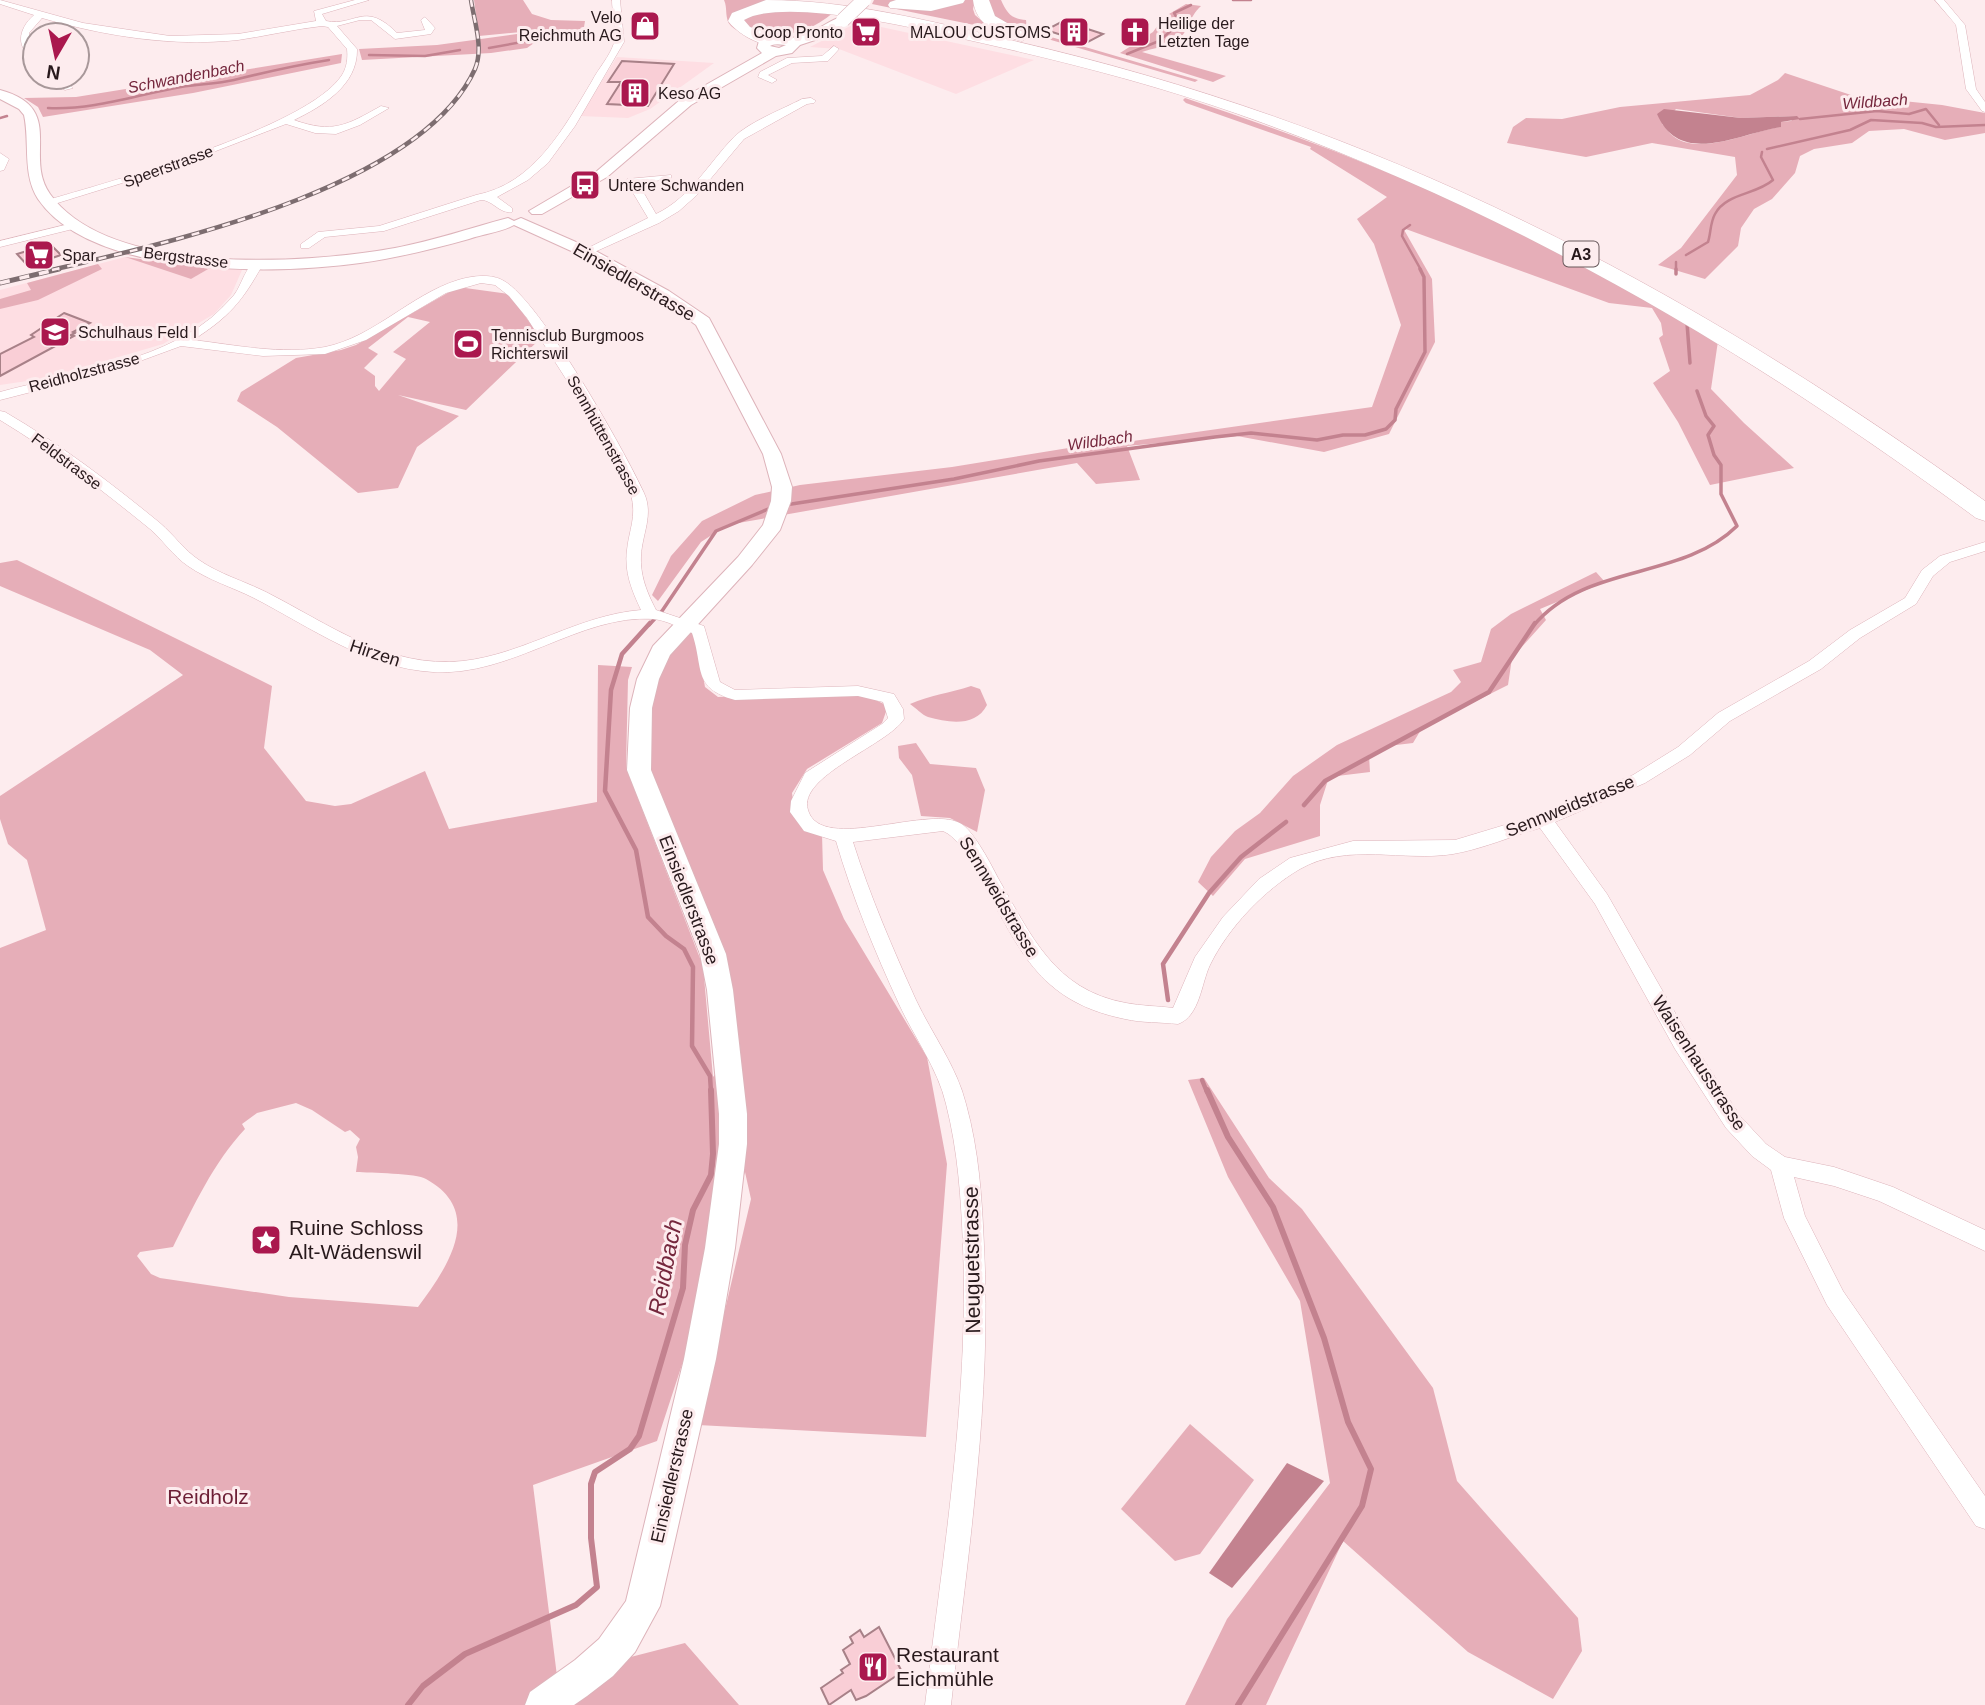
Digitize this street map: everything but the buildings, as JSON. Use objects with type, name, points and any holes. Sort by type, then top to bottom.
[{"type":"highway","name":"A3","points":[[797,0],[836,12],[1005,43],[1155,82],[1309,133],[1440,187],[1565,246],[1722,333],[1844,411],[1985,513]]},
{"type":"highway","points":[[860,0],[918,6],[957,0]]},
{"type":"highway","points":[[981,0],[983,13],[998,27],[1090,57]]},
{"type":"highway","points":[[778,46],[741,29],[736,21],[738,16],[749,8],[769,3],[836,12]]},
{"type":"highway","points":[[723,7],[723,19],[729,28],[778,46]]},
{"type":"highway","name":"A3","points":[[836,12],[984,31],[1090,57],[1188,85],[1321,129],[1449,180],[1634,270],[1773,351],[1896,431],[1985,495]]},
{"type":"main road","name":"Bergstrasse","points":[[0,94],[24,106],[31,115],[39,186],[48,203],[73,226],[117,245],[155,255],[257,264],[321,264],[359,260],[425,247],[520,215],[602,174],[663,120],[696,96],[778,46],[814,36],[836,12],[860,0]]},
{"type":"main road","name":"Einsiedlerstrasse","points":[[520,215],[663,294],[703,322],[772,454],[782,487],[773,526],[761,542],[677,622],[652,666],[643,691],[637,750],[639,770],[713,954],[720,990],[733,1114],[733,1144],[720,1248],[700,1359],[642,1606],[630,1633],[616,1651],[543,1705]]},
{"type":"street","points":[[326,24],[317,13],[365,0]]},
{"type":"street","points":[[305,246],[322,234],[380,229],[480,197],[489,197],[524,178],[544,161],[570,126],[619,42],[616,0]]},
{"type":"street","points":[[1939,0],[1960,25],[1971,89],[1985,109]]},
{"type":"street","points":[[0,1],[122,34],[170,39],[225,38],[373,17],[381,19],[395,36],[402,37],[428,32],[430,28],[425,20]]},
{"type":"street","points":[[32,21],[43,13]]},
{"type":"street","name":"Speerstrasse","points":[[48,203],[141,177],[285,120],[332,92],[351,67],[352,49],[346,38],[326,24]]},
{"type":"street","points":[[778,46],[845,50]]},
{"type":"street","points":[[772,80],[763,78],[763,74],[790,60],[825,59],[834,49]]},
{"type":"street","points":[[586,252],[655,221],[683,202],[740,136],[805,101],[811,101]]},
{"type":"street","points":[[285,120],[317,132],[335,132],[348,128],[384,108]]},
{"type":"street","points":[[0,156],[4,159],[0,168]]},
{"type":"street","points":[[655,221],[631,181],[667,177]]},
{"type":"street","points":[[489,197],[520,215]]},
{"type":"street","points":[[6,247],[73,226]]},
{"type":"street","name":"Reidholzstrasse","points":[[0,396],[122,363],[181,342],[214,322],[229,309],[250,282],[257,264]]},
{"type":"street","name":"Sennhüttenstrasse","points":[[181,342],[277,352],[320,351],[359,340],[444,290],[472,282],[500,282],[517,297],[568,369],[638,495],[644,513],[634,547],[633,567],[636,583],[652,614]]},
{"type":"street","name":"Feldstrasse","points":[[0,415],[42,441],[131,510]]},
{"type":"street","name":"Hirzen","points":[[131,510],[152,523],[192,562],[359,650],[407,663],[435,667],[470,667],[500,660],[597,623],[625,616],[652,614]]},
{"type":"street","name":"Sennweidstrasse","points":[[677,622],[699,630],[703,639],[707,674],[712,685],[721,692],[735,695],[858,691],[888,698],[895,709],[895,719],[888,728],[836,759],[811,777],[803,788],[799,812],[810,826],[844,838],[945,824],[958,830],[1029,952],[1050,977],[1080,997],[1106,1007],[1138,1014],[1178,1016],[1185,1006],[1202,962],[1229,922],[1265,884],[1296,863],[1353,848],[1455,847],[1544,820],[1639,779],[1667,763],[1724,717],[1815,666],[1855,634],[1911,601],[1927,573],[1945,559],[1985,546]]},
{"type":"street","points":[[652,614],[677,622]]},
{"type":"street","name":"Waisenhausstrasse","points":[[1544,820],[1601,899],[1682,1042],[1733,1122],[1759,1150],[1780,1166]]},
{"type":"street","name":"Neuguetstrasse","points":[[844,838],[854,873],[908,1003],[936,1055],[956,1102],[967,1146],[976,1305],[967,1451],[938,1705]]},
{"type":"street","points":[[1985,1241],[1925,1209],[1837,1177],[1808,1169],[1780,1166],[1795,1218],[1835,1298],[1985,1517]]},
{"type":"shaded area","points":[[858,22],[1034,60],[956,94],[839,49],[810,47]]},
{"type":"shaded area","points":[[617,57],[714,63],[650,109],[628,118],[580,116]]},
{"type":"shaded area","points":[[1664,109],[1741,118],[1797,116],[1800,119],[1781,122],[1781,127],[1729,140],[1695,143],[1680,140],[1667,130],[1657,114]]},
{"type":"shaded area","points":[[125,257],[191,279],[210,268],[242,270],[231,295],[214,314],[163,344],[47,378],[0,385],[0,290]]},
{"type":"shaded area","points":[[1287,1463],[1324,1481],[1232,1588],[1209,1573]]},
{"type":"green space","points":[[474,0],[523,0],[532,14],[551,20],[585,21],[584,27],[580,28],[586,35],[541,38],[527,48],[491,53],[362,60],[359,49],[437,45],[553,29],[479,36]]},
{"type":"green space","points":[[724,0],[779,0],[834,12],[807,29],[789,34],[768,35],[740,31],[731,26]]},
{"type":"green space","points":[[874,0],[975,0],[975,15],[988,26],[872,4]]},
{"type":"green space","points":[[986,0],[1001,0],[1010,14],[1026,20],[1027,30],[1198,80],[1195,82],[1007,27],[993,19]]},
{"type":"green space","points":[[1186,4],[1201,6],[1180,39],[1142,52],[1226,76],[1213,82],[1120,53],[1153,32],[1164,17]]},
{"type":"green space","points":[[342,54],[341,63],[193,93],[43,117],[38,107],[24,98],[76,97]]},
{"type":"green space","points":[[1785,73],[1854,96],[1942,105],[1985,113],[1985,133],[1945,140],[1904,129],[1869,131],[1852,143],[1814,149],[1800,156],[1795,173],[1772,199],[1754,209],[1741,228],[1738,246],[1705,279],[1658,265],[1681,248],[1737,175],[1735,157],[1652,143],[1586,157],[1507,143],[1513,127],[1526,118],[1562,119],[1620,107],[1750,95],[1778,80]],"holes":[[[1676,109],[1741,118],[1797,116],[1791,121],[1780,122],[1780,127],[1725,141],[1697,144],[1684,142],[1673,136],[1662,124]]]},
{"type":"green space","points":[[1185,98],[1316,144],[1444,197],[1617,284],[1718,341],[1711,389],[1794,468],[1710,485],[1678,422],[1653,383],[1670,371],[1659,338],[1663,335],[1661,323],[1652,308],[1609,303],[1403,228],[1432,279],[1435,342],[1389,434],[1324,452],[1237,436],[1127,446],[1140,480],[1096,484],[1077,463],[727,525],[701,542],[658,601],[652,595],[671,556],[702,521],[755,495],[800,485],[952,467],[1124,439],[1126,442],[1372,407],[1401,325],[1374,244],[1357,219],[1387,197],[1310,149],[1311,147],[1186,103],[1183,100]]},
{"type":"green space","points":[[125,257],[210,268],[191,279]]},
{"type":"green space","points":[[98,264],[102,269],[38,300],[0,309],[0,299],[31,290],[27,283]]},
{"type":"green space","points":[[458,287],[509,294],[541,338],[466,410],[398,395],[459,416],[417,447],[398,488],[358,493],[277,427],[237,401],[241,392],[296,358],[356,345]],"holes":[[[408,317],[430,322],[393,352],[406,359],[379,391],[375,386],[375,376],[364,368],[378,354],[368,348]]]},
{"type":"green space","name":"Reidholz","points":[[17,560],[272,686],[264,748],[306,801],[335,806],[351,804],[425,771],[449,829],[597,802],[598,665],[632,667],[628,680],[626,768],[703,966],[713,1077],[732,1053],[643,766],[647,690],[688,628],[696,638],[705,687],[718,697],[859,692],[888,706],[882,723],[807,769],[792,793],[795,814],[822,834],[823,870],[844,919],[927,1057],[947,1164],[926,1437],[698,1425],[751,1199],[745,1172],[657,1441],[533,1485],[557,1676],[685,1643],[739,1705],[0,1705],[0,948],[46,930],[27,860],[8,844],[0,819],[0,796],[183,675],[150,650],[0,586],[0,563]],"holes":[[[296,1103],[312,1110],[345,1132],[350,1130],[360,1139],[356,1147],[356,1172],[421,1177],[444,1192],[454,1207],[457,1224],[449,1258],[418,1307],[289,1297],[160,1278],[151,1274],[137,1256],[140,1252],[173,1247],[214,1170],[245,1129],[242,1124],[257,1113]]]},
{"type":"green space","points":[[1596,572],[1605,582],[1540,609],[1546,620],[1512,658],[1508,685],[1422,728],[1413,743],[1388,746],[1369,755],[1370,772],[1329,777],[1320,805],[1320,836],[1245,859],[1213,896],[1198,882],[1211,857],[1235,831],[1260,813],[1293,776],[1337,745],[1451,692],[1461,682],[1453,670],[1481,662],[1491,629],[1511,614]]},
{"type":"green space","points":[[971,686],[980,689],[987,705],[976,717],[969,720],[953,722],[928,717],[910,704],[925,698]]},
{"type":"green space","points":[[916,743],[930,764],[976,768],[985,790],[977,832],[950,818],[921,816],[912,775],[899,758],[898,746]]},
{"type":"green space","points":[[1204,1078],[1269,1178],[1302,1209],[1433,1388],[1457,1481],[1578,1618],[1582,1651],[1553,1699],[1468,1652],[1343,1541],[1266,1705],[1185,1705],[1227,1619],[1330,1483],[1300,1301],[1228,1177],[1188,1080]]},
{"type":"green space","points":[[1190,1424],[1254,1480],[1200,1554],[1175,1561],[1121,1509]]},
{"type":"waterway","points":[[1233,0],[1251,0]]},
{"type":"waterway","points":[[1127,54],[1159,41],[1180,23],[1174,13],[1191,5]]},
{"type":"waterway","name":"Schwandenbach","points":[[489,48],[567,34],[588,35]]},
{"type":"waterway","name":"Schwandenbach","points":[[369,55],[425,56],[460,50]]},
{"type":"waterway","name":"Schwandenbach","points":[[48,108],[82,107],[329,60]]},
{"type":"waterway","name":"Wildbach","points":[[1800,119],[1877,111],[1909,114],[1926,109],[1939,125]]},
{"type":"waterway","name":"Schwandenbach","points":[[0,118],[7,116]]},
{"type":"waterway","points":[[1767,149],[1850,130],[1871,120],[1922,123],[1936,127],[1985,125]]},
{"type":"waterway","points":[[1686,255],[1708,242],[1713,217],[1720,207],[1773,180],[1761,157],[1762,152]]},
{"type":"waterway","name":"Wildbach","points":[[1410,225],[1403,230],[1402,236],[1421,270]]},
{"type":"waterway","points":[[1676,262],[1676,274]]},
{"type":"waterway","name":"Wildbach","points":[[785,505],[954,479],[1039,461],[1215,437],[1251,433],[1317,440],[1343,435],[1365,435],[1386,429],[1395,420],[1396,409],[1425,352],[1424,277],[1420,269]]},
{"type":"waterway","points":[[1687,323],[1690,363]]},
{"type":"waterway","points":[[1534,625],[1555,605],[1580,591],[1689,556],[1714,544],[1737,526],[1721,494],[1721,465],[1714,455],[1708,435],[1714,426],[1706,416],[1697,391]]},
{"type":"waterway","name":"Wildbach","points":[[649,625],[662,611],[716,531],[773,507]]},
{"type":"waterway","name":"Reidbach","points":[[650,623],[622,654],[611,690],[605,791],[636,850],[648,917],[666,936],[684,949],[693,967],[692,1046],[710,1076],[711,1092]]},
{"type":"waterway","points":[[1304,805],[1325,781],[1489,692],[1535,623]]},
{"type":"waterway","points":[[1168,1000],[1163,964],[1209,893],[1241,857],[1286,822]]},
{"type":"waterway","points":[[1202,1080],[1207,1092]]},
{"type":"waterway","name":"Reidbach","points":[[408,1705],[423,1686],[465,1654],[576,1605],[597,1587],[591,1538],[591,1484],[595,1472],[630,1449],[639,1436],[683,1288],[685,1245],[693,1210],[711,1175],[711,1090]]},
{"type":"waterway","points":[[1207,1090],[1228,1137],[1273,1207],[1324,1338],[1348,1422],[1371,1469],[1362,1506],[1238,1705]]},
{"type":"railway","points":[[52,270],[160,244],[288,204],[349,178],[403,147],[446,111],[475,69],[479,52],[471,0]]},
{"type":"railway","points":[[0,283],[59,269]]},
{"type":"place","name":"Velo Reichmuth AG","points":[[645,26]]},
{"type":"place","name":"Coop Pronto","points":[[866,32]]},
{"type":"place","name":"MALOU CUSTOMS","points":[[1074,32]]},
{"type":"place","name":"Heilige der Letzten Tage","points":[[1135,32]]},
{"type":"place","name":"Keso AG","points":[[635,93]]},
{"type":"place","name":"Untere Schwanden","points":[[585,185]]},
{"type":"place","name":"Spar","points":[[39,255]]},
{"type":"place","name":"Schulhaus Feld I","points":[[55,332]]},
{"type":"place","name":"Tennisclub Burgmoos Richterswil","points":[[468,344]]},
{"type":"place","name":"Ruine Schloss Alt-Wädenswil","points":[[266,1240]]},
{"type":"place","name":"Restaurant Eichmühle","points":[[873,1667]]}]
